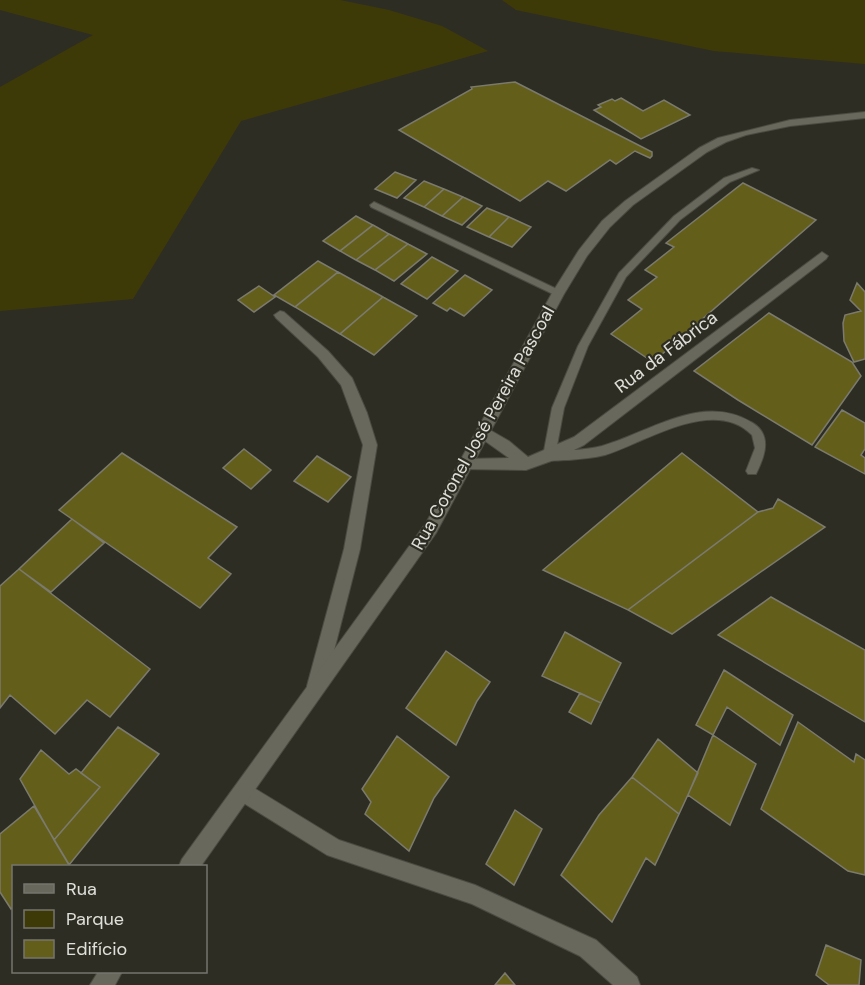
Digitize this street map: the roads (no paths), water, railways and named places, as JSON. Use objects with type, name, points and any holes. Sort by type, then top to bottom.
[{"type":"street","name":"Rua Coronel José Pereira Pascoal","points":[[190,865],[431,528],[558,293],[583,253],[606,224],[629,203],[703,150],[722,140],[766,127],[865,115]]},
{"type":"street","name":"Rua da Fábrica","points":[[465,465],[526,464],[549,456],[579,441],[822,256]]},
{"type":"street","points":[[280,315],[322,354],[347,382],[360,412],[370,445],[352,549],[314,692]]},
{"type":"street","points":[[483,432],[504,445],[526,464]]},
{"type":"street","points":[[244,792],[334,848],[475,895],[588,948],[629,985]]},
{"type":"street","points":[[101,985],[110,973]]},
{"type":"lane","points":[[752,471],[762,452],[761,440],[757,432],[748,424],[728,415],[692,418],[602,451],[549,456],[558,408],[583,346],[622,275],[677,218],[726,180],[755,170]]},
{"type":"lane","points":[[374,205],[558,293]]}]
